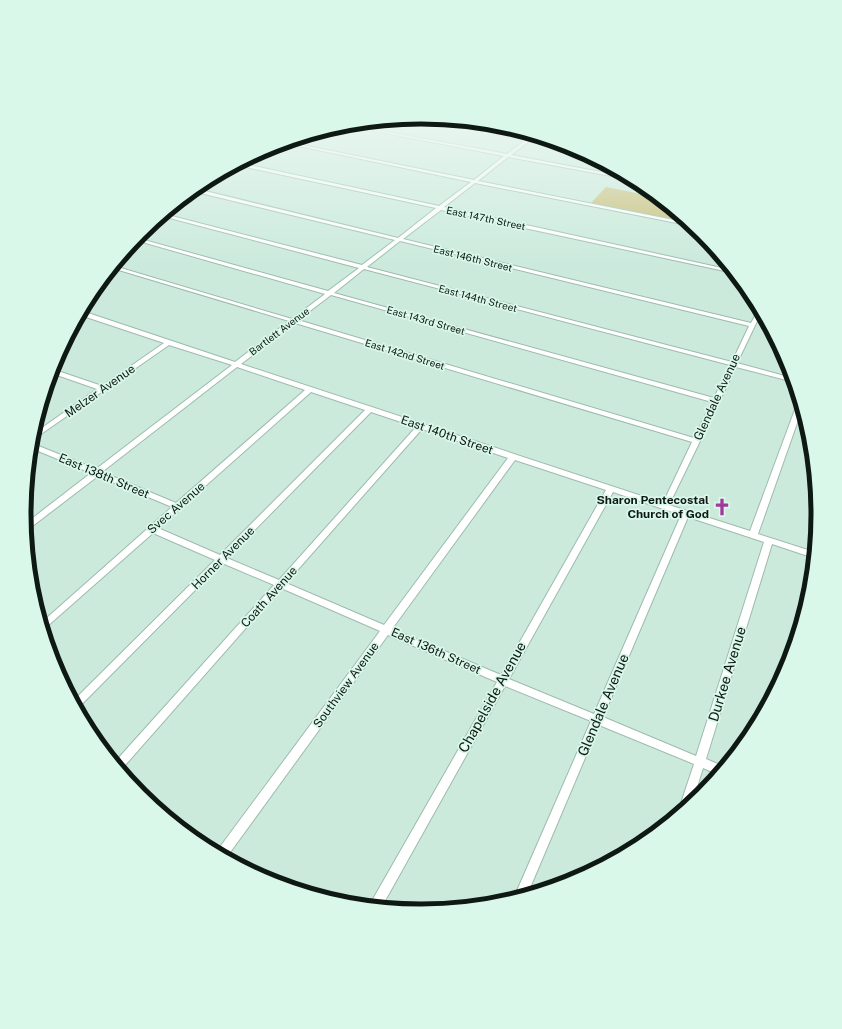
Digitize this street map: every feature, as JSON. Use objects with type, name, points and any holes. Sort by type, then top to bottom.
[{"type":"street","name":"East 147th Street","points":[[264,169],[725,270]]},
{"type":"street","points":[[416,169],[680,223]]},
{"type":"street","name":"Bartlett Avenue","points":[[31,523],[490,169]]},
{"type":"street","points":[[578,169],[613,176]]},
{"type":"street","name":"East 146th Street","points":[[202,192],[752,325]]},
{"type":"street","name":"East 144th Street","points":[[169,217],[786,378]]},
{"type":"street","name":"East 143rd Street","points":[[143,241],[716,401]]},
{"type":"street","name":"East 142nd Street","points":[[119,269],[697,441]]},
{"type":"street","name":"East 140th Street","points":[[86,315],[513,457],[809,553]]},
{"type":"street","name":"Glendale Avenue","points":[[665,506],[757,316]]},
{"type":"street","name":"Melzer Avenue","points":[[39,434],[169,342]]},
{"type":"street","points":[[58,373],[103,389]]},
{"type":"street","name":"Svec Avenue","points":[[47,623],[310,389]]},
{"type":"street","name":"Horner Avenue","points":[[79,701],[370,409]]},
{"type":"street","points":[[753,535],[797,412]]},
{"type":"street","name":"Coath Avenue","points":[[121,763],[421,426]]},
{"type":"street","name":"East 138th Street","points":[[37,447],[178,507]]},
{"type":"street","name":"Southview Avenue","points":[[224,851],[513,457]]},
{"type":"street","name":"Chapelside Avenue","points":[[378,902],[611,488]]},
{"type":"street","name":"Glendale Avenue","points":[[523,891],[686,513]]},
{"type":"street","name":"East 136th Street","points":[[152,530],[387,629],[502,680],[717,769]]},
{"type":"street","name":"Durkee Avenue","points":[[688,798],[769,540]]},
{"type":"shaded area","points":[[606,187],[644,195],[676,220],[591,203]]},
{"type":"place","name":"Sharon Pentecostal Church of God","points":[[722,507]]}]
